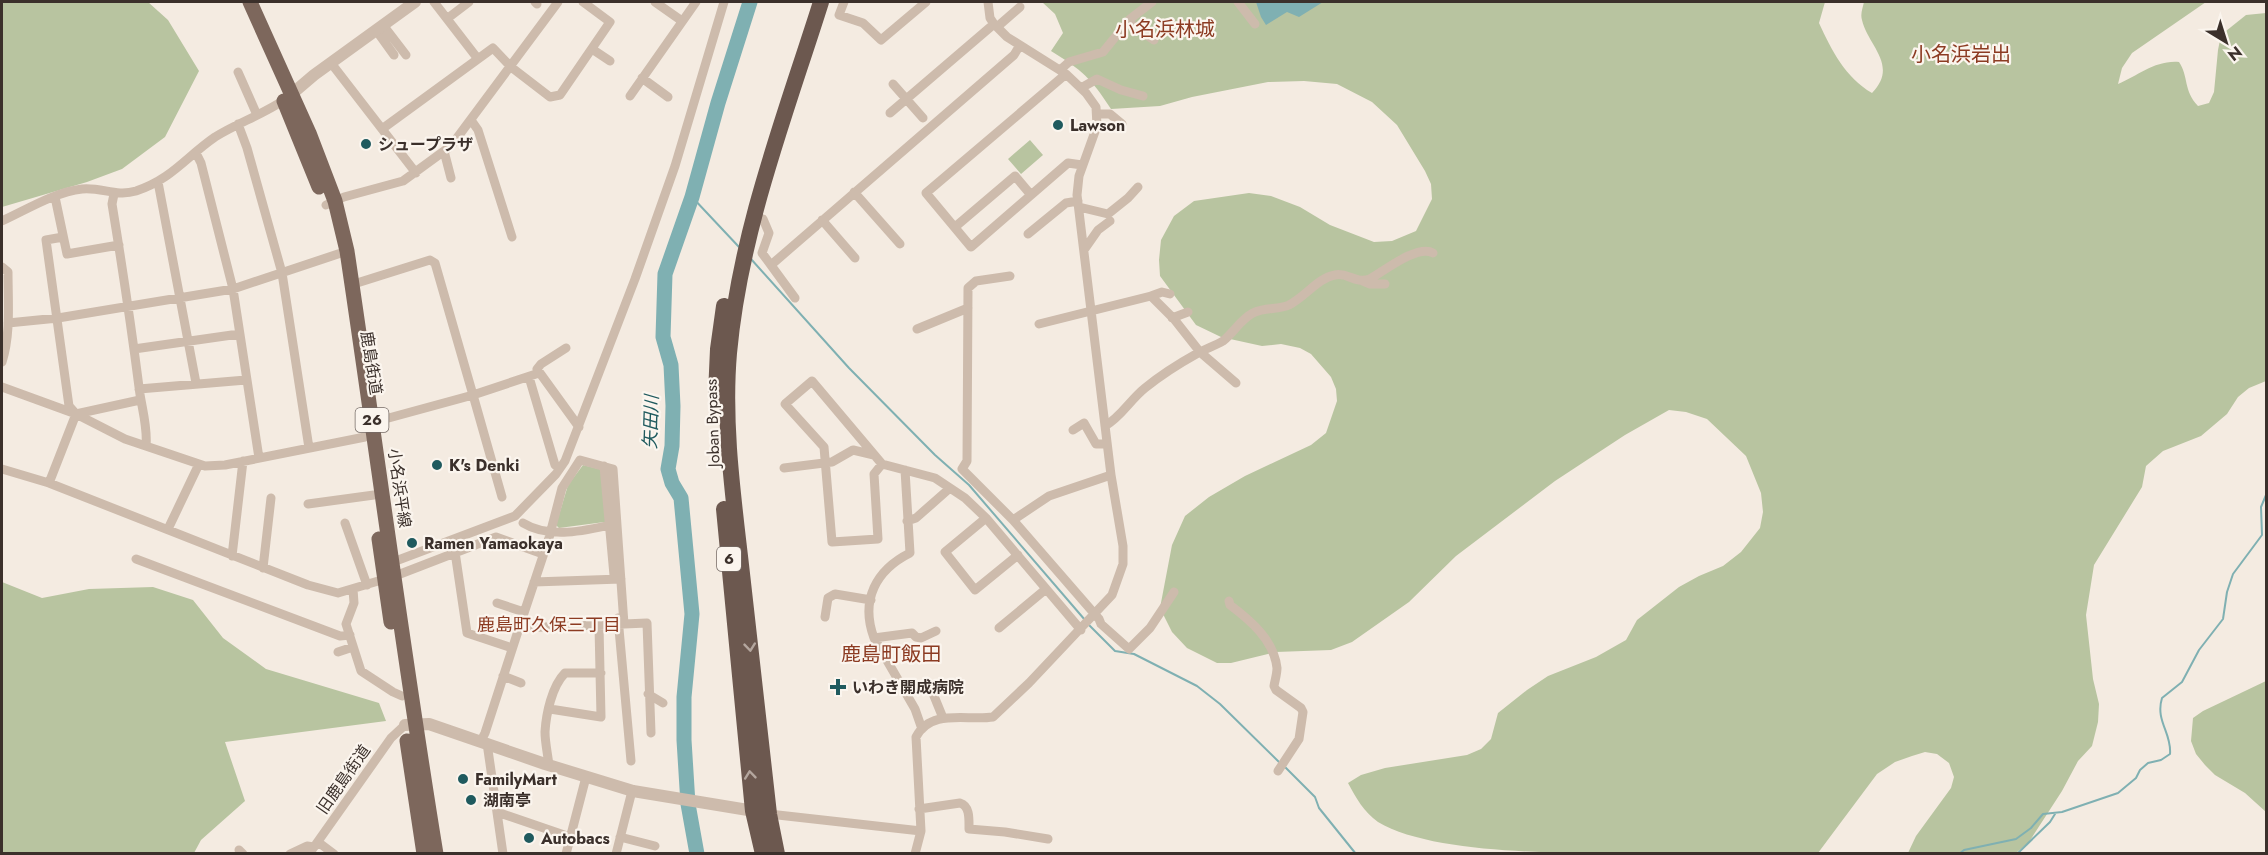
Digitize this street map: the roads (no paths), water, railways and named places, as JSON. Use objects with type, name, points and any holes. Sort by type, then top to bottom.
[{"type":"highway","name":"Joban Bypass","points":[[763,854],[727,404],[729,352],[736,270],[809,2]]},
{"type":"highway","name":"Joban Bypass","points":[[748,224],[820,2]]},
{"type":"highway","name":"Joban Bypass","points":[[761,812],[777,854]]},
{"type":"main road","name":"26","points":[[241,2],[287,97]]},
{"type":"main road","name":"小名浜平線","points":[[250,2],[287,97],[309,133],[342,252],[367,428],[391,572],[410,725],[436,854]]},
{"type":"main road","name":"26","points":[[367,428],[374,495],[391,572],[402,696],[410,725],[424,854]]},
{"type":"street","points":[[2,221],[55,197],[79,189],[98,188],[114,194],[133,192],[158,182],[214,138],[287,97],[415,2]]},
{"type":"street","points":[[434,2],[478,59]]},
{"type":"street","points":[[448,18],[470,2]]},
{"type":"street","points":[[330,203],[404,181],[444,152],[471,120],[558,2]]},
{"type":"street","points":[[382,129],[493,48],[511,67],[550,97],[560,95],[610,22],[582,2]]},
{"type":"street","points":[[655,2],[682,21]]},
{"type":"street","points":[[630,96],[696,2]]},
{"type":"street","points":[[2,469],[49,483],[323,591],[338,593],[367,585],[515,516],[556,474],[570,452],[675,166],[724,2]]},
{"type":"street","points":[[844,2],[839,15],[863,23],[881,40],[926,2]]},
{"type":"street","points":[[915,854],[921,831],[916,737],[922,729],[943,718],[993,717],[1081,630],[1112,595],[1123,564],[1123,546],[1111,476],[1078,204],[1079,176],[1095,134],[1098,114],[1094,103],[1063,72],[995,26],[990,18],[988,2]]},
{"type":"street","points":[[1082,165],[1068,164],[971,247],[926,194],[1063,72],[1069,62],[1103,52],[1128,22],[1152,2]]},
{"type":"street","points":[[1238,2],[1255,24]]},
{"type":"street","points":[[890,113],[1020,7]]},
{"type":"street","points":[[1128,22],[1154,40]]},
{"type":"street","points":[[380,28],[406,55]]},
{"type":"street","points":[[380,28],[394,55]]},
{"type":"street","points":[[771,265],[1014,55],[1020,45]]},
{"type":"street","points":[[592,49],[610,61]]},
{"type":"street","points":[[331,63],[416,173]]},
{"type":"street","points":[[238,72],[257,115]]},
{"type":"street","points":[[642,78],[668,97]]},
{"type":"street","points":[[1081,88],[1097,79],[1121,90],[1143,96]]},
{"type":"street","points":[[893,84],[923,118]]},
{"type":"street","points":[[1098,114],[1110,114],[1122,124]]},
{"type":"street","points":[[471,120],[478,130],[512,237]]},
{"type":"street","points":[[238,124],[247,148],[282,273],[309,448]]},
{"type":"street","points":[[444,152],[451,178]]},
{"type":"street","points":[[196,153],[201,163],[232,289],[260,458]]},
{"type":"street","points":[[955,227],[1015,176],[1031,195]]},
{"type":"street","points":[[158,182],[196,383]]},
{"type":"street","points":[[1028,234],[1066,203],[1078,204],[1108,214],[1138,187]]},
{"type":"street","points":[[854,192],[900,244]]},
{"type":"street","points":[[114,194],[112,204],[147,435],[146,446]]},
{"type":"street","points":[[55,197],[67,254],[119,245]]},
{"type":"street","points":[[748,224],[763,219],[769,233],[762,253],[795,298]]},
{"type":"street","points":[[822,220],[855,258]]},
{"type":"street","points":[[1084,250],[1098,230],[1110,221]]},
{"type":"street","points":[[63,237],[46,240],[69,406],[76,414]]},
{"type":"street","points":[[1363,281],[1416,252],[1428,250],[1433,253]]},
{"type":"street","points":[[8,323],[58,318],[232,289],[342,252]]},
{"type":"street","points":[[357,283],[430,260],[435,263],[502,497]]},
{"type":"street","points":[[2,267],[8,272],[8,323],[6,351],[2,362]]},
{"type":"street","points":[[1105,426],[1115,421],[1145,388],[1200,352],[1224,340],[1246,317],[1255,312],[1289,305],[1327,278],[1341,274],[1370,284],[1385,284]]},
{"type":"street","points":[[1010,276],[971,284],[968,288],[967,461],[962,469],[1013,520],[1101,624],[1129,653],[1150,628],[1174,592]]},
{"type":"street","points":[[1039,324],[1162,292],[1170,294]]},
{"type":"street","points":[[1151,296],[1200,352],[1236,383]]},
{"type":"street","points":[[917,329],[968,308]]},
{"type":"street","points":[[1172,318],[1188,312]]},
{"type":"street","points":[[134,349],[239,334]]},
{"type":"street","points":[[555,465],[534,375],[538,367],[566,348]]},
{"type":"street","points":[[534,375],[579,428]]},
{"type":"street","points":[[2,387],[76,414],[125,439],[205,466],[225,465],[309,448],[534,375]]},
{"type":"street","points":[[139,389],[246,381]]},
{"type":"street","points":[[882,464],[874,474],[879,539],[832,542],[824,447],[785,404],[812,381],[882,464],[935,478],[965,498],[986,518],[1081,630]]},
{"type":"street","points":[[76,414],[140,400]]},
{"type":"street","points":[[49,483],[76,414]]},
{"type":"street","points":[[1073,430],[1084,423],[1096,444],[1107,444]]},
{"type":"street","points":[[784,468],[825,463],[836,460],[853,450],[874,455]]},
{"type":"street","points":[[502,854],[484,742],[562,488],[580,460],[613,469],[613,525],[631,761]]},
{"type":"street","points":[[232,556],[243,461]]},
{"type":"street","points":[[168,529],[199,464]]},
{"type":"street","points":[[906,470],[910,553],[890,564],[880,574],[872,589],[870,627],[873,638],[915,709],[922,729]]},
{"type":"street","points":[[1013,520],[1049,496],[1111,476]]},
{"type":"street","points":[[908,521],[916,518],[950,488]]},
{"type":"street","points":[[308,504],[374,495]]},
{"type":"street","points":[[263,568],[271,498]]},
{"type":"street","points":[[986,518],[945,552],[975,590],[1018,555]]},
{"type":"street","points":[[345,523],[367,585]]},
{"type":"street","points":[[523,523],[550,532],[581,531],[613,525]]},
{"type":"street","points":[[391,572],[496,537],[543,554]]},
{"type":"street","points":[[455,552],[467,633],[512,648]]},
{"type":"street","points":[[136,559],[340,636],[350,635]]},
{"type":"street","points":[[534,582],[618,579]]},
{"type":"street","points":[[353,589],[354,603],[346,624],[362,672],[402,696]]},
{"type":"street","points":[[999,628],[1046,589]]},
{"type":"street","points":[[825,617],[828,598],[835,594],[871,600]]},
{"type":"street","points":[[1229,601],[1230,605],[1255,625],[1267,643],[1277,668],[1274,686],[1276,690],[1301,708],[1303,712],[1299,739],[1278,771]]},
{"type":"street","points":[[497,603],[524,612]]},
{"type":"street","points":[[519,628],[647,622],[651,733]]},
{"type":"street","points":[[549,709],[601,717],[599,626]]},
{"type":"street","points":[[873,638],[912,633],[921,638],[936,631]]},
{"type":"street","points":[[338,652],[353,647]]},
{"type":"street","points":[[549,766],[545,733],[549,709],[561,678],[565,674],[601,673]]},
{"type":"street","points":[[503,676],[520,683]]},
{"type":"street","points":[[932,691],[943,718]]},
{"type":"street","points":[[648,694],[663,703]]},
{"type":"street","points":[[410,725],[429,724],[549,766],[632,791],[761,812],[921,831]]},
{"type":"street","name":"旧鹿島街道","points":[[313,847],[391,738],[410,725]]},
{"type":"street","points":[[566,854],[586,777]]},
{"type":"street","points":[[616,854],[632,791]]},
{"type":"street","points":[[919,809],[960,803],[968,810],[969,829],[1048,839]]},
{"type":"street","points":[[497,812],[570,837]]},
{"type":"street","points":[[620,837],[655,846]]},
{"type":"street","points":[[290,854],[308,846],[334,854]]},
{"type":"water","points":[[1256,2],[1323,2],[1299,17],[1287,12],[1266,25]]},
{"type":"waterway","name":"矢田川","points":[[697,854],[688,804],[684,740],[684,697],[692,614],[681,498],[672,483],[668,469],[672,446],[673,406],[671,365],[663,337],[665,274],[692,197],[718,103],[750,2]]},
{"type":"waterway","points":[[692,197],[739,247]]},
{"type":"waterway","points":[[751,259],[849,368],[935,455],[969,485],[1085,620]]},
{"type":"waterway","points":[[1959,854],[1964,850],[2016,839],[2031,828],[2043,814],[2062,812],[2118,793],[2136,778],[2140,770],[2148,763],[2161,760],[2170,754],[2169,740],[2161,714],[2162,698],[2182,682],[2199,650],[2223,619],[2227,592],[2233,574],[2262,535],[2261,507],[2266,495]]},
{"type":"waterway","points":[[1089,625],[1115,651],[1134,654],[1197,686],[1220,704],[1280,763]]},
{"type":"waterway","points":[[1284,766],[1315,797],[1319,808],[1356,854]]},
{"type":"waterway","points":[[2017,854],[2050,822],[2055,814]]},
{"type":"place","name":"Lawson","points":[[1058,125]]},
{"type":"place","name":"シュープラザ","points":[[366,144]]},
{"type":"place","name":"K's Denki","points":[[437,465]]},
{"type":"place","name":"Ramen Yamaokaya","points":[[412,543]]},
{"type":"place","name":"いわき開成病院","points":[[838,687]]},
{"type":"place","name":"FamilyMart","points":[[463,779]]},
{"type":"place","name":"湖南亭","points":[[471,800]]},
{"type":"place","name":"Autobacs","points":[[529,838]]},
{"type":"district","name":"小名浜林城","points":[[1165,29]]},
{"type":"district","name":"小名浜岩出","points":[[1961,54]]},
{"type":"district","name":"鹿島町久保三丁目","points":[[549,625]]},
{"type":"district","name":"鹿島町飯田","points":[[891,654]]}]
